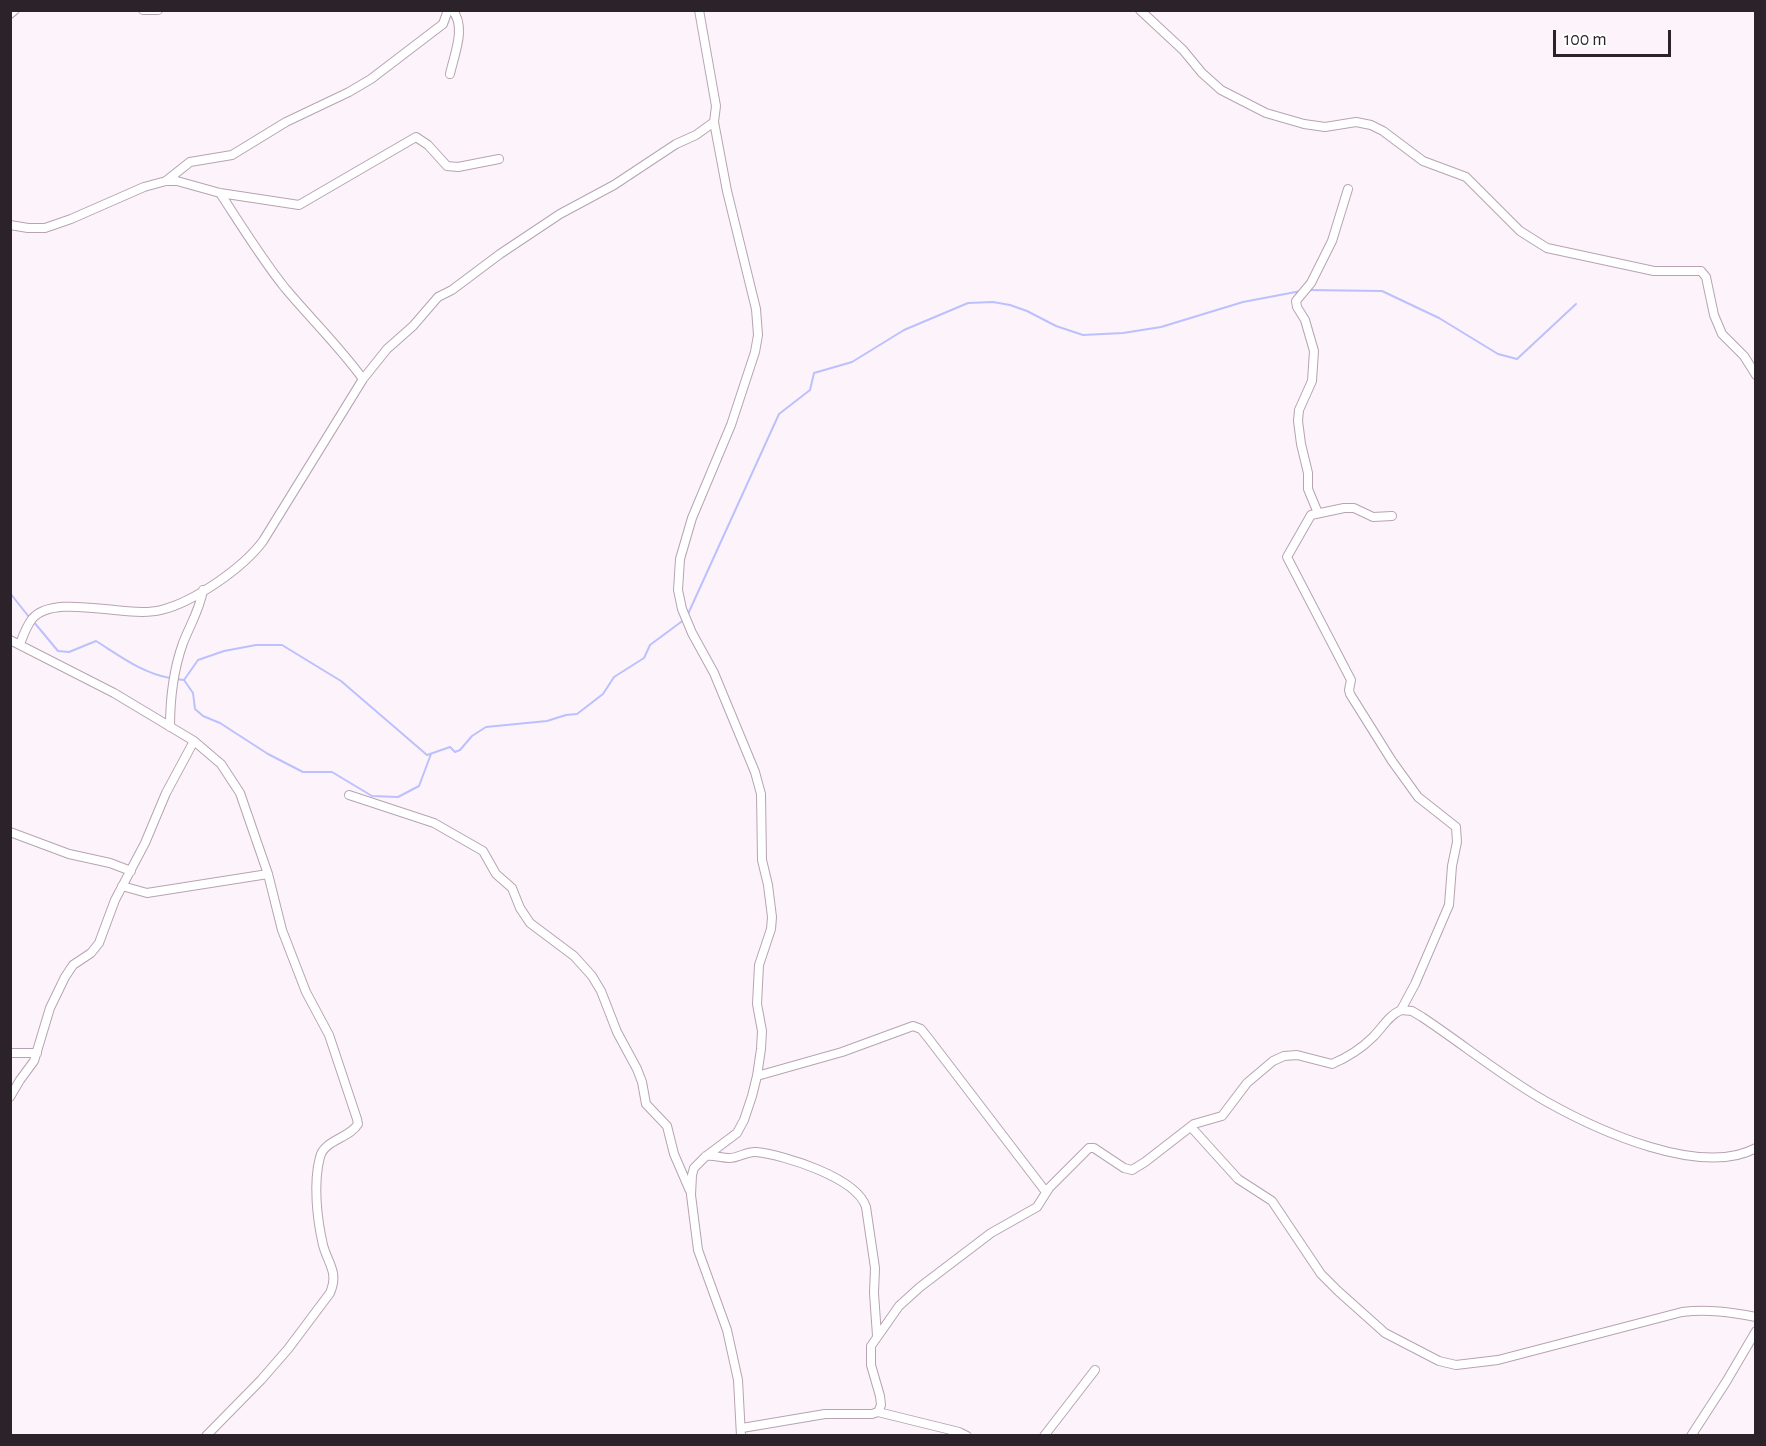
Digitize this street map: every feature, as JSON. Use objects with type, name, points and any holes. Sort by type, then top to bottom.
[{"type":"street","points":[[10,14],[15,10]]},
{"type":"street","points":[[143,10],[158,10]]},
{"type":"street","points":[[166,181],[190,162],[232,154],[286,122],[370,79],[442,24],[450,10],[458,16],[459,27],[450,75]]},
{"type":"street","points":[[699,10],[716,106],[714,122],[727,191],[756,309],[758,335],[755,352],[732,422],[692,518],[680,559],[678,590],[682,609],[692,633],[714,673],[755,772],[761,794],[762,860],[772,917],[757,978],[757,1004],[762,1031],[757,1076],[741,1128],[733,1137],[705,1157],[694,1168],[692,1175],[691,1195],[698,1250],[727,1330],[738,1380],[741,1432],[825,1414],[878,1412],[967,1436]]},
{"type":"street","points":[[1140,10],[1221,90],[1266,113],[1304,124],[1325,127],[1356,122],[1371,125],[1424,161],[1466,177],[1520,231],[1536,243],[1547,248],[1654,271],[1701,271],[1706,278],[1714,315],[1722,334],[1744,356],[1755,375]]},
{"type":"street","points":[[20,644],[32,620],[41,611],[69,606],[135,612],[160,611],[203,590],[256,550],[363,379],[387,349],[413,326],[438,297],[452,290],[500,254],[560,214],[614,185],[714,122]]},
{"type":"street","points":[[10,225],[45,228],[144,187],[166,181],[220,193],[299,205],[416,137],[428,145],[447,166],[458,167],[499,159]]},
{"type":"street","points":[[1318,513],[1308,489],[1308,472],[1298,421],[1299,410],[1312,381],[1314,351],[1296,301],[1311,283],[1332,241],[1348,189]]},
{"type":"street","points":[[220,193],[270,268],[305,311],[344,352],[363,379]]},
{"type":"street","points":[[878,1412],[881,1405],[870,1354],[871,1346],[899,1306],[920,1287],[991,1233],[1037,1207],[1046,1191],[1089,1148],[1094,1148],[1124,1168],[1132,1170],[1191,1127],[1222,1116],[1247,1083],[1273,1061],[1284,1056],[1297,1055],[1332,1064],[1372,1038],[1387,1020],[1401,1010],[1415,984],[1449,905],[1452,866],[1457,842],[1456,827],[1418,797],[1392,761],[1350,694],[1351,680],[1288,561],[1288,555],[1309,516],[1354,508],[1373,516],[1392,516]]},
{"type":"street","points":[[170,727],[173,678],[183,644],[201,603],[203,590]]},
{"type":"street","points":[[10,640],[114,693],[194,741],[221,764],[240,793],[268,874],[282,930],[306,992],[329,1035],[358,1124],[355,1129],[326,1148],[320,1157],[317,1185],[321,1233],[335,1274],[335,1282],[330,1293],[274,1365],[206,1436]]},
{"type":"street","points":[[10,1096],[34,1061],[57,991],[73,965],[91,953],[99,943],[122,886],[146,843],[166,793],[194,741]]},
{"type":"street","points":[[349,795],[434,823],[483,850],[496,874],[512,888],[520,908],[530,922],[574,956],[601,991],[616,1032],[637,1069],[646,1104],[668,1126],[674,1154],[691,1195]]},
{"type":"street","points":[[10,831],[69,854],[110,863],[131,871]]},
{"type":"street","points":[[122,886],[147,893],[268,874]]},
{"type":"street","points":[[1401,1010],[1412,1011],[1422,1017],[1545,1101],[1629,1140],[1690,1156],[1736,1156],[1755,1148]]},
{"type":"street","points":[[757,1076],[832,1055],[914,1026],[921,1029],[1046,1191]]},
{"type":"street","points":[[10,1053],[37,1053]]},
{"type":"street","points":[[1191,1127],[1238,1179],[1272,1201],[1320,1274],[1338,1291],[1385,1333],[1439,1361],[1456,1365],[1498,1360],[1682,1312],[1724,1311],[1755,1317]]},
{"type":"street","points":[[705,1157],[712,1155],[731,1158],[754,1152],[780,1157],[827,1173],[851,1187],[862,1198],[866,1207],[875,1268],[877,1336]]},
{"type":"street","points":[[1691,1436],[1755,1331]]},
{"type":"street","points":[[1044,1436],[1078,1395],[1095,1370]]},
{"type":"waterway","points":[[1307,290],[1382,291],[1439,318],[1498,354],[1517,359],[1576,304]]},
{"type":"waterway","points":[[688,614],[779,414],[810,390],[814,373],[852,362],[904,330],[968,303],[993,302],[1010,305],[1056,326],[1083,335],[1123,333],[1161,327],[1243,302],[1301,291]]},
{"type":"waterway","points":[[10,593],[29,617]]},
{"type":"waterway","points":[[176,679],[184,680],[198,660],[224,651],[256,645],[282,645],[341,681],[427,755],[450,747],[455,752],[486,727],[547,721],[577,714],[603,694],[614,677],[644,658],[650,645],[685,619]]},
{"type":"waterway","points":[[33,621],[58,651],[69,652],[96,641],[141,668],[170,678]]},
{"type":"waterway","points":[[184,680],[193,693],[195,709],[203,716],[220,723],[268,754],[303,772],[332,772],[372,796],[398,797],[419,786],[431,754]]}]
